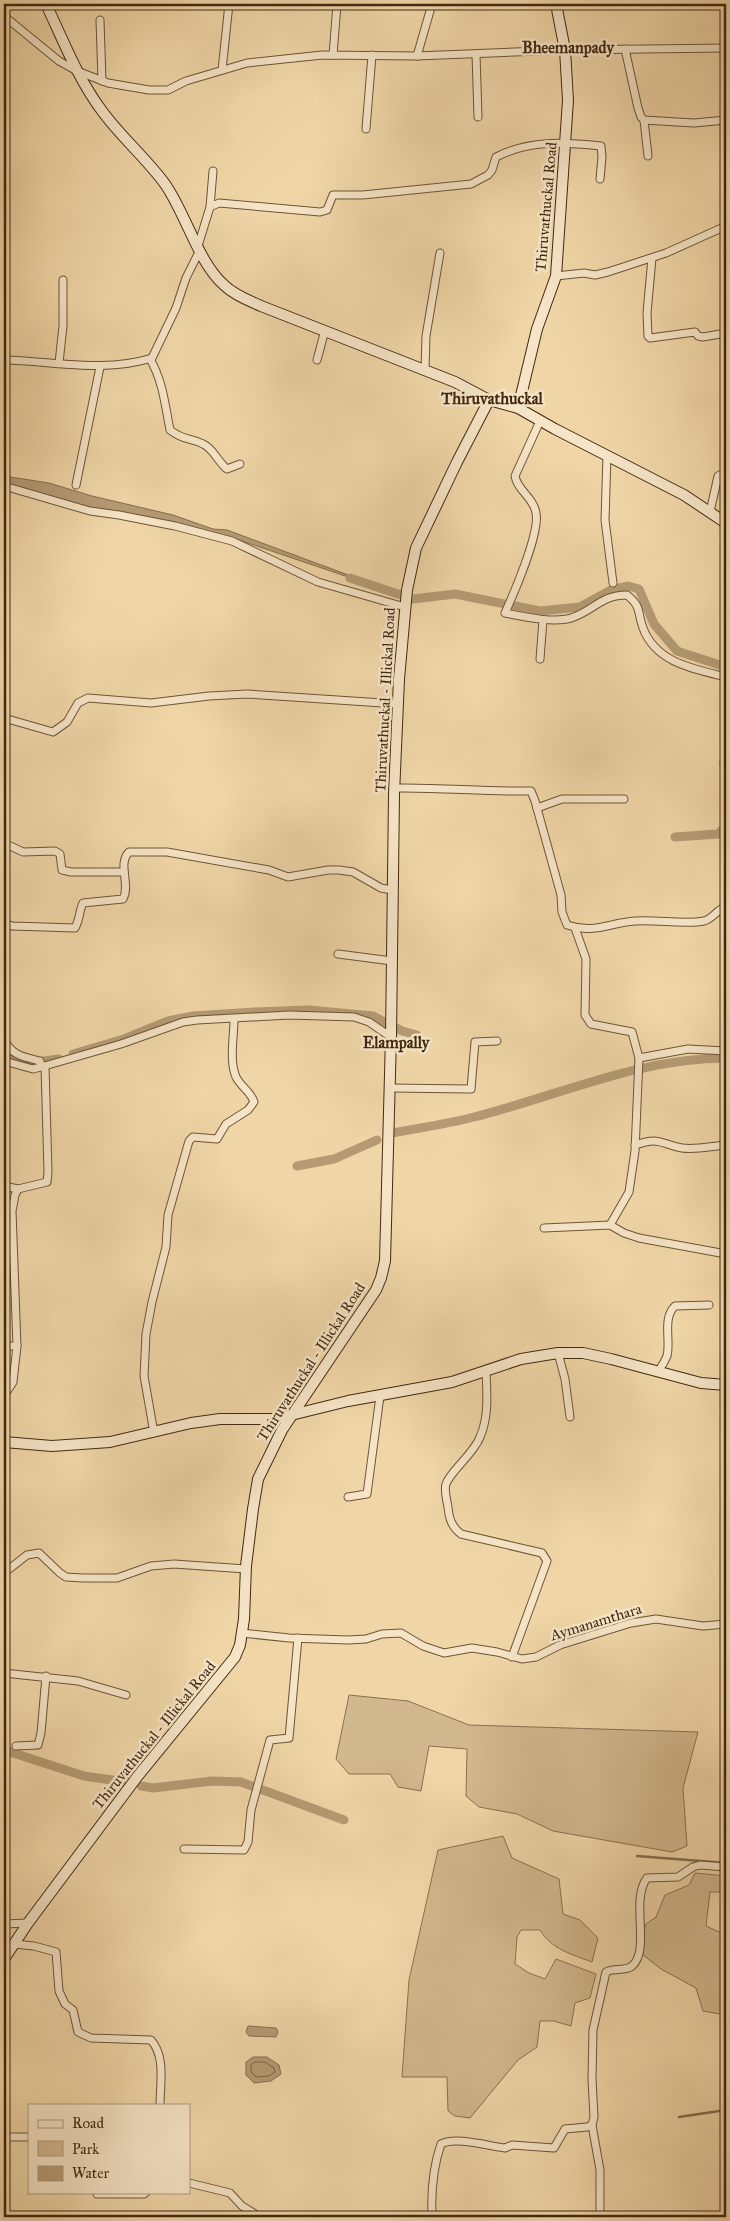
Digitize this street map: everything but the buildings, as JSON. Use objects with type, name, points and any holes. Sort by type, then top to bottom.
[{"type":"main road","points":[[46,4],[77,71],[104,114],[164,184],[174,198],[211,271],[231,291],[261,306],[455,382],[489,400],[518,408],[606,456],[684,495],[726,523]]},
{"type":"main road","name":"Thiruvathuckal Road","points":[[518,408],[537,329],[556,276],[568,100],[565,50],[556,4]]},
{"type":"main road","name":"Thiruvathuckal - Illickal Road","points":[[4,1959],[28,1923],[171,1734],[230,1665],[240,1645],[244,1620],[246,1569],[252,1509],[258,1479],[268,1455],[293,1414],[371,1297],[381,1278],[384,1261],[390,1088],[394,788],[398,704],[407,590],[416,548],[452,471],[489,400]]},
{"type":"main road","points":[[4,1442],[52,1446],[110,1442],[198,1422],[220,1419],[274,1419],[348,1400],[380,1396],[452,1382],[520,1359],[558,1353],[583,1353],[659,1370],[701,1383],[726,1385]]},
{"type":"street","points":[[222,70],[229,4]]},
{"type":"street","points":[[333,55],[337,4]]},
{"type":"street","points":[[417,56],[432,4]]},
{"type":"street","points":[[4,16],[59,61],[77,71],[102,81],[149,90],[168,90],[186,81],[247,63],[333,55],[417,56],[565,50],[726,48]]},
{"type":"street","points":[[100,20],[102,81]]},
{"type":"street","points":[[626,49],[638,108],[644,120],[648,156]]},
{"type":"street","points":[[476,54],[478,118]]},
{"type":"street","points":[[366,128],[372,55]]},
{"type":"street","points":[[644,120],[694,122],[726,120]]},
{"type":"street","points":[[210,207],[219,203],[320,212],[327,210],[333,195],[363,195],[471,184],[484,179],[492,170],[496,156],[512,148],[535,144],[601,146],[600,178]]},
{"type":"street","points":[[4,360],[100,367],[135,363],[150,358],[176,308],[199,248],[210,207],[213,171]]},
{"type":"street","points":[[556,276],[595,275],[652,258],[726,226]]},
{"type":"street","points":[[425,370],[426,336],[440,253]]},
{"type":"street","points":[[652,258],[647,313],[648,336],[650,338],[694,332],[698,336],[703,337],[726,333]]},
{"type":"street","points":[[59,363],[63,326],[63,280]]},
{"type":"street","points":[[317,360],[325,330]]},
{"type":"street","points":[[150,358],[162,386],[170,430],[181,438],[204,444],[219,463],[227,469],[240,464]]},
{"type":"street","points":[[76,485],[100,367]]},
{"type":"street","points":[[540,421],[515,476],[534,505],[537,514],[532,542],[505,614],[543,620],[573,618],[606,598],[627,595],[636,602],[648,642],[660,653],[688,667],[726,677]]},
{"type":"street","points":[[606,456],[605,520],[613,583]]},
{"type":"street","points":[[710,512],[718,476],[726,472]]},
{"type":"street","points":[[4,486],[90,511],[175,526],[232,541],[318,582],[406,605]]},
{"type":"street","points":[[540,659],[543,620]]},
{"type":"street","points":[[4,718],[53,732],[67,722],[78,703],[88,698],[151,703],[208,696],[247,694],[398,704]]},
{"type":"street","points":[[726,753],[724,763],[726,774]]},
{"type":"street","points":[[394,788],[437,787],[500,792],[530,791],[537,808],[561,896],[562,912],[567,926],[593,930],[633,921],[694,923],[707,921],[726,907]]},
{"type":"street","points":[[537,808],[562,799],[624,799]]},
{"type":"street","points":[[4,843],[23,852],[55,851],[60,854],[62,870],[71,872],[124,872]]},
{"type":"street","points":[[4,923],[12,926],[75,928],[83,903],[123,899],[125,895],[124,872],[126,855],[130,852],[167,852],[269,870],[288,877],[328,870],[353,872],[381,888],[392,890]]},
{"type":"street","points":[[575,928],[586,959],[585,1015],[591,1024],[632,1032],[638,1065],[635,1145],[629,1192],[610,1225]]},
{"type":"street","points":[[338,954],[392,961]]},
{"type":"street","points":[[4,1061],[33,1069],[121,1044],[183,1022],[289,1015],[354,1017],[391,1029]]},
{"type":"street","points":[[154,1433],[144,1376],[146,1334],[166,1247],[168,1215],[189,1141],[193,1137],[218,1138],[226,1124],[248,1110],[254,1102],[252,1096],[237,1079],[233,1067],[234,1019]]},
{"type":"street","points":[[4,1038],[7,1048],[17,1055],[42,1065]]},
{"type":"street","points":[[390,1088],[472,1089],[475,1042],[497,1040]]},
{"type":"street","points":[[638,1065],[688,1049],[726,1051]]},
{"type":"street","points":[[4,1186],[18,1189],[46,1182],[48,1172],[42,1065]]},
{"type":"street","points":[[635,1145],[648,1140],[661,1140],[682,1148],[726,1145]]},
{"type":"street","points":[[4,1396],[13,1382],[17,1346],[12,1211],[18,1189]]},
{"type":"street","points":[[544,1228],[610,1225],[624,1233],[639,1238],[726,1254]]},
{"type":"street","points":[[659,1370],[667,1355],[666,1338],[671,1310],[675,1306],[709,1305]]},
{"type":"street","points":[[4,1346],[17,1346]]},
{"type":"street","points":[[558,1353],[565,1379],[570,1418]]},
{"type":"street","points":[[486,1372],[488,1399],[481,1436],[468,1458],[449,1479],[446,1486],[446,1494],[448,1512],[453,1528],[461,1534],[542,1553],[547,1561],[512,1656]]},
{"type":"street","points":[[348,1497],[367,1494],[380,1396]]},
{"type":"street","points":[[4,1573],[27,1555],[39,1553],[60,1574],[66,1577],[118,1578],[159,1565],[246,1569]]},
{"type":"street","name":"Aymanamthara","points":[[241,1633],[348,1640],[401,1633],[423,1646],[444,1653],[472,1648],[522,1659],[536,1657],[560,1645],[631,1623],[656,1619],[703,1626],[726,1624]]},
{"type":"street","points":[[184,1849],[244,1850],[248,1842],[251,1810],[270,1740],[288,1738],[292,1720],[298,1638]]},
{"type":"street","points":[[4,1673],[78,1680],[126,1695]]},
{"type":"street","points":[[16,1746],[38,1745],[41,1733],[46,1676]]},
{"type":"street","points":[[600,2217],[600,2170],[592,2124],[594,2117],[592,2079],[593,2030],[606,1972],[630,1967],[637,1961],[640,1945],[641,1886],[648,1878],[678,1877],[693,1867],[700,1865],[726,1867]]},
{"type":"street","points":[[4,1924],[28,1923]]},
{"type":"street","points":[[14,1944],[34,1946],[56,1952],[59,1991],[65,2004],[73,2010],[78,2032],[91,2038],[151,2040],[157,2046],[161,2063],[160,2104]]},
{"type":"street","points":[[432,2217],[432,2200],[438,2153],[441,2144],[446,2141],[456,2140],[505,2148],[512,2145],[554,2148],[565,2129],[587,2127],[592,2124]]},
{"type":"street","points":[[4,2137],[28,2137]]},
{"type":"street","points":[[190,2183],[230,2193],[242,2206],[260,2217],[265,2217]]},
{"type":"street","points":[[97,2194],[144,2194]]},
{"type":"green space","points":[[349,1695],[408,1701],[469,1725],[698,1732],[683,1788],[687,1846],[672,1852],[553,1831],[517,1814],[479,1807],[466,1796],[467,1749],[429,1746],[421,1791],[398,1787],[390,1774],[349,1774],[336,1759]]},
{"type":"green space","points":[[503,1836],[512,1858],[559,1879],[563,1914],[580,1920],[598,1938],[592,1962],[556,1947],[540,1930],[521,1930],[517,1937],[515,1964],[529,1973],[545,1979],[556,1959],[596,1974],[590,1998],[575,2003],[571,2026],[554,2021],[540,2021],[537,2047],[518,2060],[470,2118],[455,2116],[448,2111],[447,2077],[402,2077],[409,1980],[438,1850]]},
{"type":"green space","points":[[695,1873],[726,1876],[726,1892],[710,1892],[706,1926],[726,1935],[726,2015],[703,2011],[696,1988],[661,1969],[643,1955],[643,1936],[646,1924],[656,1917],[665,1895],[689,1885]]},
{"type":"water","points":[[4,476],[49,483],[92,496],[173,515],[213,529],[227,530],[413,599],[236,539],[100,511],[4,483]]},
{"type":"water","points":[[248,2026],[276,2028],[278,2032],[276,2037],[249,2036],[246,2032]]},
{"type":"water","points":[[253,2057],[267,2057],[279,2065],[281,2074],[271,2081],[254,2083],[246,2075],[246,2062]]},
{"type":"waterway","points":[[350,578],[413,599],[455,594],[540,611],[580,607],[611,590],[628,586],[639,589],[654,624],[677,651],[726,667]]},
{"type":"waterway","points":[[675,837],[718,834],[726,826]]},
{"type":"waterway","points":[[73,1054],[124,1039],[168,1021],[193,1016],[255,1012],[309,1010],[373,1016],[402,1031],[417,1035]]},
{"type":"waterway","points":[[4,1045],[7,1054],[29,1063],[59,1059]]},
{"type":"waterway","points":[[392,1133],[474,1117],[598,1080],[661,1064],[726,1058]]},
{"type":"waterway","points":[[297,1166],[334,1159],[377,1140]]},
{"type":"waterway","points":[[4,1750],[84,1776],[126,1782]]},
{"type":"waterway","points":[[141,1786],[153,1788],[212,1781],[241,1782],[344,1820]]},
{"type":"waterway","points":[[637,1856],[726,1863]]},
{"type":"waterway","points":[[679,2117],[726,2110]]},
{"type":"district","name":"Bheemanpady","points":[[568,47]]},
{"type":"district","name":"Thiruvathuckal","points":[[492,398]]},
{"type":"district","name":"Elampally","points":[[396,1042]]}]
